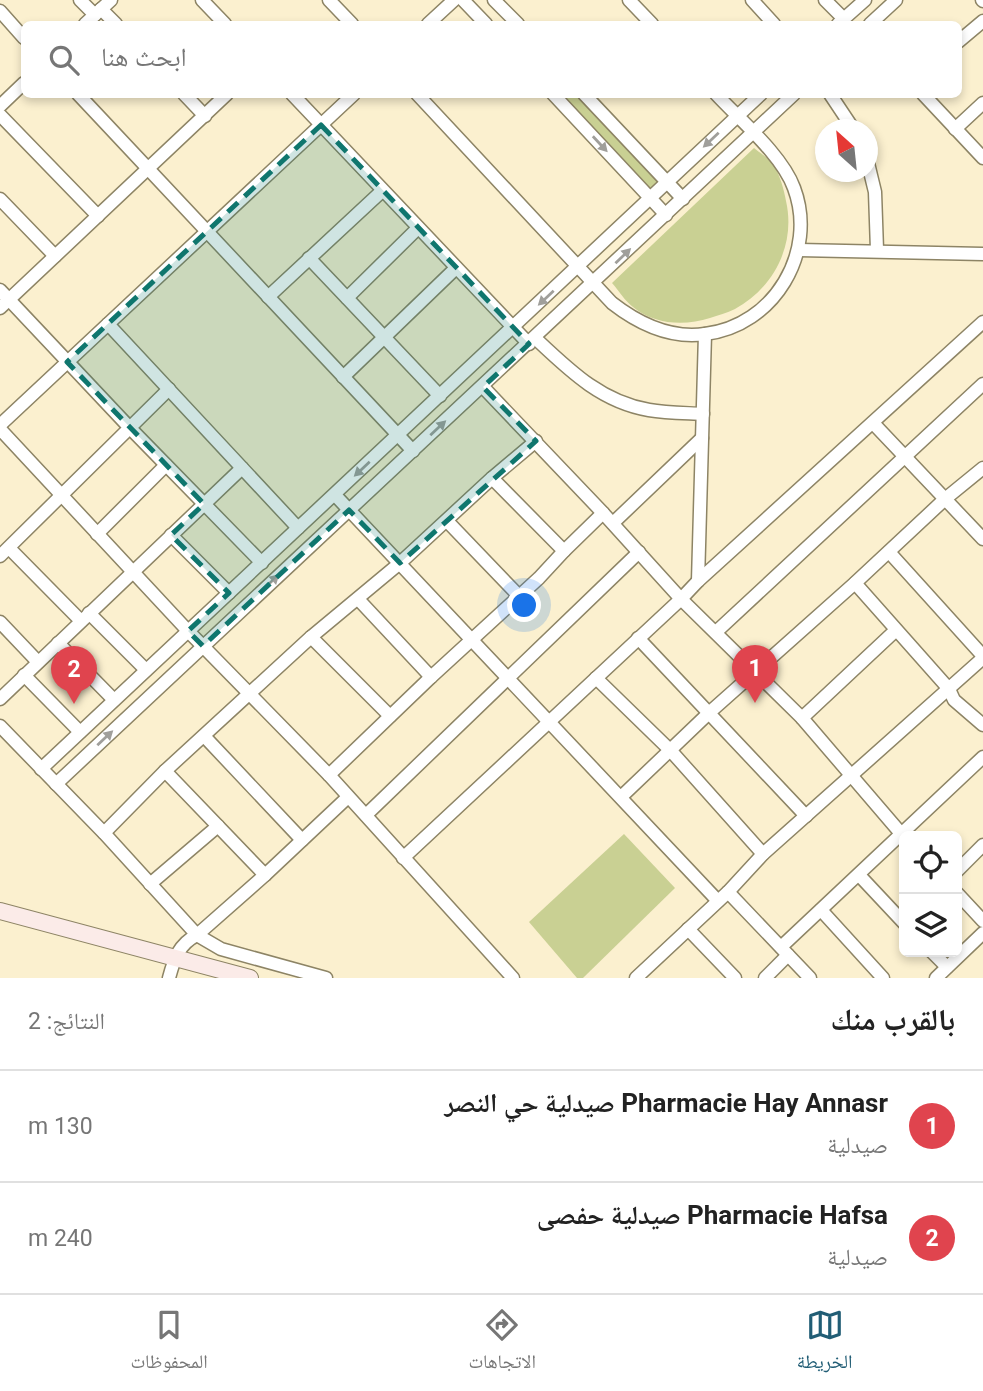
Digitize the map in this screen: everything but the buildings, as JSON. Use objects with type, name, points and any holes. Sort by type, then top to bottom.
[{"type":"street","points":[[80,0],[98,12]]},
{"type":"street","points":[[202,0],[222,21]]},
{"type":"street","points":[[329,0],[349,21]]},
{"type":"street","points":[[431,21],[454,0]]},
{"type":"street","points":[[463,0],[483,21]]},
{"type":"street","points":[[495,0],[515,21]]},
{"type":"street","points":[[629,0],[649,21]]},
{"type":"street","points":[[753,0],[771,21]]},
{"type":"street","points":[[825,0],[840,21]]},
{"type":"street","points":[[842,21],[864,0]]},
{"type":"street","points":[[873,21],[896,0]]},
{"type":"street","points":[[0,11],[21,35]]},
{"type":"street","points":[[962,38],[983,20]]},
{"type":"street","points":[[0,106],[21,86]]},
{"type":"street","points":[[82,98],[413,452]]},
{"type":"street","points":[[188,98],[205,116]]},
{"type":"street","points":[[224,98],[55,256],[3,299],[262,563]]},
{"type":"street","points":[[296,98],[514,328],[582,381],[613,399],[646,410],[703,414]]},
{"type":"street","points":[[350,98],[0,427],[202,646],[329,775],[513,978]]},
{"type":"street","points":[[421,98],[612,303],[639,322],[671,333],[705,334],[736,325],[763,308],[785,283],[799,250],[801,219],[794,188],[779,162],[720,98]]},
{"type":"street","points":[[557,98],[666,215]]},
{"type":"street","points":[[588,98],[682,199]]},
{"type":"street","points":[[41,769],[756,98]]},
{"type":"street","points":[[56,784],[594,284],[790,98]]},
{"type":"street","points":[[833,98],[847,119]]},
{"type":"street","points":[[927,98],[983,158]]},
{"type":"street","points":[[955,129],[983,103]]},
{"type":"street","points":[[0,115],[98,216]]},
{"type":"street","points":[[873,182],[876,192],[877,250]]},
{"type":"street","points":[[268,297],[382,191]]},
{"type":"street","points":[[0,199],[55,256]]},
{"type":"street","points":[[348,298],[418,228]]},
{"type":"street","points":[[799,250],[983,254]]},
{"type":"street","points":[[309,258],[440,396]]},
{"type":"street","points":[[343,377],[456,268]]},
{"type":"street","points":[[403,858],[698,581],[983,322]]},
{"type":"street","points":[[108,324],[298,528]]},
{"type":"street","points":[[698,581],[705,334]]},
{"type":"street","points":[[716,632],[983,384]]},
{"type":"street","points":[[483,387],[613,523],[681,599],[802,718],[899,831]]},
{"type":"street","points":[[146,670],[5,552],[169,389]]},
{"type":"street","points":[[873,423],[983,539]]},
{"type":"street","points":[[613,523],[702,438]]},
{"type":"street","points":[[104,833],[165,771],[311,637],[400,563],[492,478],[536,442]]},
{"type":"street","points":[[97,534],[166,465]]},
{"type":"street","points":[[0,699],[242,467]]},
{"type":"street","points":[[621,797],[754,672],[945,499],[983,468]]},
{"type":"street","points":[[492,478],[564,551]]},
{"type":"street","points":[[335,495],[621,797],[810,978]]},
{"type":"street","points":[[329,775],[603,513]]},
{"type":"street","points":[[447,521],[519,596]]},
{"type":"street","points":[[171,535],[229,593]]},
{"type":"street","points":[[366,815],[639,552]]},
{"type":"street","points":[[636,978],[723,897],[764,854],[983,657],[889,552]]},
{"type":"street","points":[[855,583],[954,699],[983,725]]},
{"type":"street","points":[[358,599],[431,677]]},
{"type":"street","points":[[0,622],[38,662]]},
{"type":"street","points":[[802,718],[896,630]]},
{"type":"street","points":[[311,637],[390,716]]},
{"type":"street","points":[[638,638],[806,816]]},
{"type":"street","points":[[58,643],[114,700]]},
{"type":"street","points":[[24,676],[80,732]]},
{"type":"street","points":[[596,678],[671,751],[764,854]]},
{"type":"street","points":[[0,726],[104,833],[197,935],[220,949],[326,978]]},
{"type":"street","points":[[204,736],[302,839]]},
{"type":"street","points":[[908,831],[983,757]]},
{"type":"street","points":[[165,771],[265,875]]},
{"type":"street","points":[[169,978],[175,958],[186,940],[197,935],[265,875],[348,797]]},
{"type":"street","points":[[150,884],[218,826]]},
{"type":"street","points":[[765,978],[784,951],[821,910],[899,840]]},
{"type":"street","points":[[962,866],[983,845]]},
{"type":"street","points":[[859,875],[899,918]]},
{"type":"street","points":[[958,894],[983,921]]},
{"type":"street","points":[[821,910],[883,978]]},
{"type":"street","points":[[0,911],[250,978]]},
{"type":"street","points":[[688,929],[735,978]]},
{"type":"street","points":[[936,978],[983,933]]},
{"type":"street","points":[[937,957],[947,967]]},
{"type":"street","points":[[648,968],[659,978]]},
{"type":"highlighted area","points":[[321,125],[529,344],[483,387],[536,441],[400,563],[349,510],[203,646],[188,631],[229,593],[171,535],[204,504],[67,362]]},
{"type":"green space","points":[[563,98],[580,98],[664,186],[655,195]]},
{"type":"green space","points":[[754,148],[770,161],[780,178],[788,217],[785,249],[771,277],[749,300],[735,309],[700,321],[660,321],[633,307],[612,283]]},
{"type":"green space","points":[[624,834],[675,888],[583,978],[577,978],[529,922]]},
{"type":"place","name":"Pharmacie Hay Annasr صيدلية حي النصر","points":[[755,703]]},
{"type":"place","name":"Pharmacie Hafsa صيدلية حفصى","points":[[74,704]]}]
